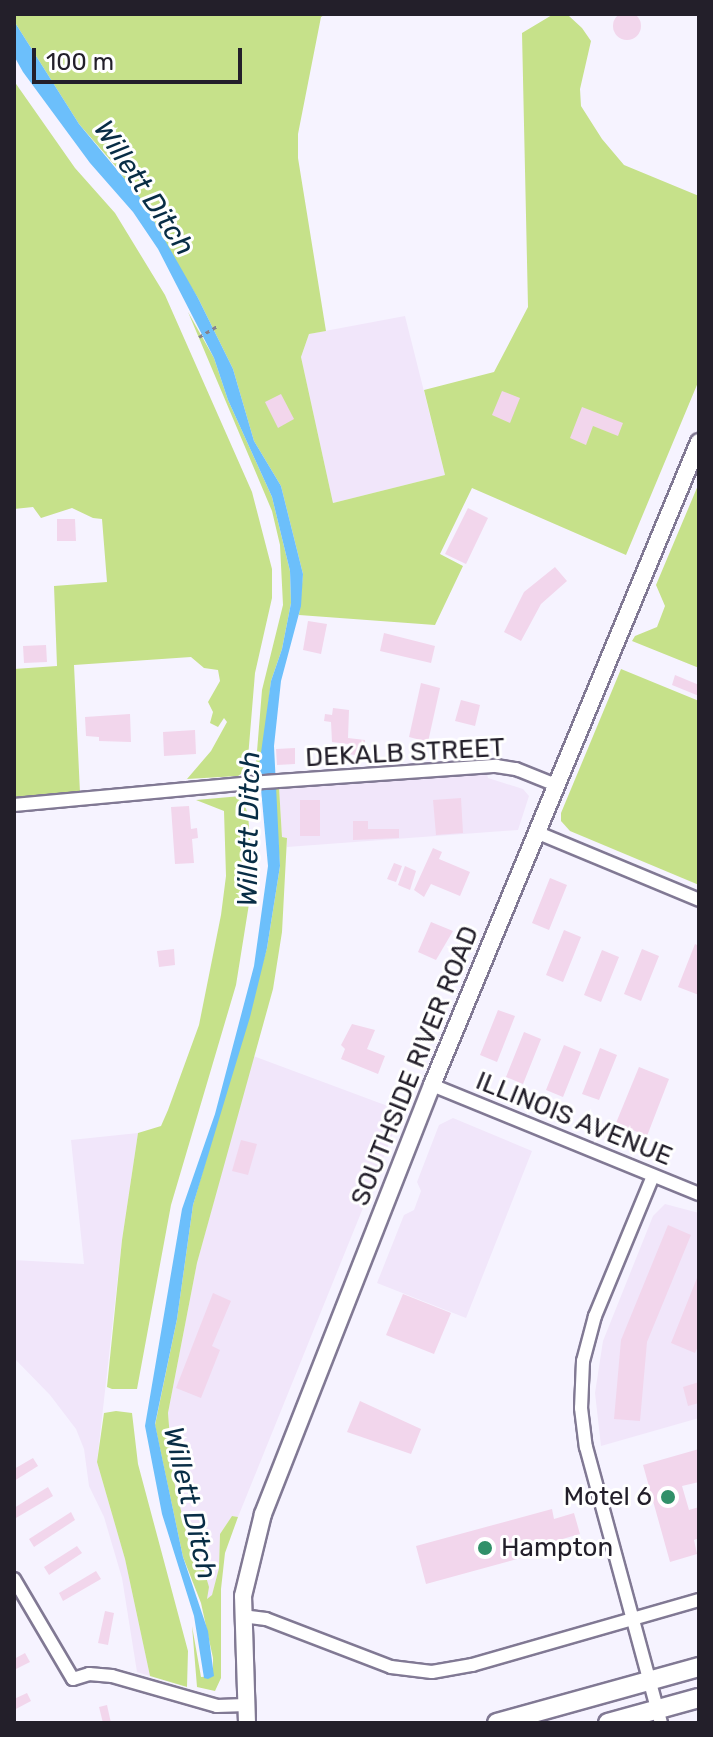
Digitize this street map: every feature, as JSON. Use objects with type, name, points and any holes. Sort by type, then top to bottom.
[{"type":"main road","name":"SOUTHSIDE RIVER ROAD","points":[[247,1723],[242,1616],[247,1569],[263,1514],[432,1085],[699,442]]},
{"type":"main road","points":[[497,1723],[699,1667]]},
{"type":"main road","points":[[608,1723],[659,1716],[699,1698]]},
{"type":"street","name":"DEKALB STREET","points":[[14,805],[254,783],[496,766],[516,769],[556,785]]},
{"type":"street","points":[[536,832],[699,900]]},
{"type":"street","name":"ILLINOIS AVENUE","points":[[432,1085],[699,1194]]},
{"type":"street","points":[[653,1176],[595,1316],[581,1384],[586,1447],[659,1716]]},
{"type":"street","points":[[14,1579],[73,1679],[89,1674],[112,1676],[217,1706],[246,1705]]},
{"type":"street","points":[[242,1616],[273,1621],[391,1667],[426,1673],[472,1665],[699,1600]]},
{"type":"path","points":[[199,337],[219,325]]},
{"type":"shaded area","points":[[405,316],[445,475],[333,503],[301,357],[309,334]]},
{"type":"shaded area","points":[[487,774],[488,778],[523,789],[529,796],[518,830],[287,847],[287,838],[282,837],[279,787]]},
{"type":"shaded area","points":[[253,1056],[393,1108],[405,1104],[238,1517],[232,1516],[220,1534],[219,1568],[212,1596],[207,1599],[204,1570],[190,1548],[173,1477],[168,1413],[197,1263]]},
{"type":"shaded area","points":[[453,1118],[532,1151],[466,1318],[377,1283],[404,1215],[414,1210],[421,1191],[417,1182],[439,1125]]},
{"type":"shaded area","points":[[138,1133],[122,1240],[97,1462],[125,1559],[150,1676],[137,1672],[122,1578],[104,1517],[89,1486],[84,1449],[76,1429],[50,1395],[14,1358],[14,1260],[84,1264],[71,1140]]},
{"type":"shaded area","points":[[665,1204],[699,1213],[699,1418],[601,1446],[595,1393],[603,1341],[653,1216]]},
{"type":"green space","points":[[14,14],[326,14],[321,17],[298,134],[298,158],[326,331],[309,334],[301,357],[333,503],[445,475],[424,390],[494,372],[528,307],[522,33],[552,15],[569,16],[591,41],[580,89],[581,106],[602,139],[624,165],[699,196],[699,380],[626,555],[472,488],[440,554],[463,566],[435,625],[299,615],[303,574],[281,486],[254,441],[233,369],[198,298],[118,169],[79,124],[14,21]]},
{"type":"green space","points":[[14,81],[75,168],[115,213],[165,295],[252,492],[272,569],[272,598],[255,673],[247,770],[238,776],[187,779],[211,751],[227,722],[224,718],[218,727],[210,723],[213,712],[208,702],[220,681],[218,670],[204,668],[191,657],[74,665],[80,793],[14,798],[14,669],[57,666],[54,586],[107,582],[102,519],[72,508],[41,518],[33,507],[14,509]]},
{"type":"green space","points":[[188,312],[214,358],[228,400],[272,497],[290,571],[291,603],[282,649],[271,681],[260,777],[255,776],[262,690],[283,605],[280,545],[272,511]]},
{"type":"green space","points":[[699,483],[699,668],[632,641],[635,636],[657,627],[665,606],[656,585]]},
{"type":"green space","points":[[621,669],[699,701],[699,885],[570,831],[561,821],[561,813]]},
{"type":"green space","points":[[274,787],[279,787],[282,837],[287,838],[282,932],[273,989],[197,1263],[168,1413],[173,1477],[190,1548],[204,1570],[209,1587],[207,1599],[212,1595],[219,1568],[220,1534],[232,1516],[238,1517],[225,1553],[221,1589],[221,1678],[215,1691],[197,1687],[192,1626],[201,1677],[213,1676],[213,1658],[201,1603],[183,1557],[155,1425],[177,1319],[193,1205],[267,948],[280,866]]},
{"type":"green space","points":[[241,796],[248,814],[253,879],[236,985],[171,1205],[137,1389],[112,1389],[107,1387],[122,1240],[138,1133],[161,1126],[168,1110],[199,1025],[221,915],[226,876],[224,811],[196,800]]},
{"type":"green space","points":[[104,1413],[132,1413],[138,1464],[188,1651],[187,1687],[150,1676],[125,1559],[97,1462]]},
{"type":"water","points":[[14,21],[79,124],[142,200],[198,298],[233,369],[254,441],[281,486],[303,574],[301,606],[281,681],[274,746],[280,866],[267,948],[250,1017],[193,1205],[177,1319],[155,1424],[183,1557],[208,1631],[214,1676],[208,1679],[204,1678],[194,1616],[162,1514],[145,1426],[182,1209],[215,1114],[254,966],[268,866],[259,767],[271,681],[282,649],[291,603],[290,571],[272,497],[228,400],[214,358],[158,249],[133,212],[90,163],[23,72],[14,56]]},
{"type":"building","points":[[627,12],[637,16],[641,26],[637,36],[627,40],[617,36],[613,26],[617,16]]},
{"type":"building","points":[[502,391],[520,398],[510,423],[492,415]]},
{"type":"building","points":[[281,394],[294,419],[278,428],[265,402]]},
{"type":"building","points":[[582,407],[623,423],[618,436],[593,426],[586,445],[570,438]]},
{"type":"building","points":[[468,508],[488,518],[466,564],[445,554]]},
{"type":"building","points":[[57,519],[75,519],[76,541],[57,541]]},
{"type":"building","points":[[555,567],[567,581],[541,604],[521,641],[504,632],[524,592]]},
{"type":"building","points":[[308,621],[327,624],[321,654],[303,650]]},
{"type":"building","points":[[384,633],[435,646],[431,663],[380,651]]},
{"type":"building","points":[[46,645],[47,662],[24,663],[23,646]]},
{"type":"building","points":[[675,675],[699,685],[699,696],[672,685]]},
{"type":"building","points":[[421,683],[440,688],[428,742],[409,737]]},
{"type":"building","points":[[461,700],[480,705],[475,726],[455,721]]},
{"type":"building","points":[[333,708],[349,710],[348,738],[365,740],[363,756],[347,754],[348,744],[332,742],[331,722],[324,721],[325,714],[332,715]]},
{"type":"building","points":[[130,714],[131,742],[99,741],[99,737],[86,736],[85,717]]},
{"type":"building","points":[[195,730],[196,754],[164,756],[163,732]]},
{"type":"building","points":[[295,748],[295,764],[277,765],[276,749]]},
{"type":"building","points":[[461,798],[463,833],[436,835],[433,800]]},
{"type":"building","points":[[300,800],[320,800],[320,836],[300,836]]},
{"type":"building","points":[[189,806],[191,829],[197,828],[198,838],[192,839],[194,863],[175,864],[171,807]]},
{"type":"building","points":[[353,821],[368,821],[368,829],[399,829],[399,838],[353,840]]},
{"type":"building","points":[[433,848],[442,852],[439,859],[470,872],[460,896],[431,884],[424,897],[414,890]]},
{"type":"building","points":[[394,863],[402,866],[396,882],[387,879]]},
{"type":"building","points":[[405,866],[416,871],[410,890],[398,885]]},
{"type":"building","points":[[550,878],[567,885],[549,930],[532,923]]},
{"type":"building","points":[[431,922],[453,931],[436,960],[418,952]]},
{"type":"building","points":[[564,930],[581,937],[563,982],[546,975]]},
{"type":"building","points":[[695,944],[699,946],[699,995],[678,987]]},
{"type":"building","points":[[174,949],[175,965],[159,967],[157,951]]},
{"type":"building","points":[[642,949],[659,956],[641,1001],[624,994]]},
{"type":"building","points":[[602,950],[619,957],[601,1002],[584,995]]},
{"type":"building","points":[[498,1010],[515,1016],[497,1062],[480,1055]]},
{"type":"building","points":[[352,1024],[375,1030],[367,1049],[385,1056],[378,1074],[341,1059],[345,1049],[341,1045]]},
{"type":"building","points":[[524,1032],[541,1039],[523,1084],[506,1077]]},
{"type":"building","points":[[564,1045],[581,1052],[563,1097],[546,1090]]},
{"type":"building","points":[[600,1048],[617,1055],[599,1100],[582,1094]]},
{"type":"building","points":[[639,1067],[669,1079],[647,1136],[616,1123]]},
{"type":"building","points":[[241,1140],[257,1144],[248,1175],[232,1171]]},
{"type":"building","points":[[668,1225],[691,1235],[647,1342],[640,1421],[614,1419],[621,1340]]},
{"type":"building","points":[[699,1273],[699,1344],[695,1353],[671,1343]]},
{"type":"building","points":[[213,1293],[231,1301],[212,1346],[220,1350],[201,1398],[176,1388]]},
{"type":"building","points":[[403,1294],[451,1313],[434,1354],[386,1335]]},
{"type":"building","points":[[699,1382],[699,1403],[688,1406],[683,1387]]},
{"type":"building","points":[[360,1401],[421,1429],[411,1454],[347,1432]]},
{"type":"building","name":"Motel 6","points":[[699,1449],[699,1482],[682,1486],[689,1510],[699,1507],[699,1538],[694,1540],[697,1554],[670,1562],[643,1465]]},
{"type":"building","points":[[33,1458],[38,1466],[14,1481],[14,1469]]},
{"type":"building","points":[[48,1487],[53,1496],[16,1518],[14,1508]]},
{"type":"building","name":"Hampton","points":[[552,1509],[554,1519],[574,1513],[580,1534],[552,1542],[554,1549],[426,1584],[416,1546]]},
{"type":"building","points":[[71,1512],[75,1520],[34,1547],[29,1539]]},
{"type":"building","points":[[77,1546],[82,1553],[49,1575],[44,1567]]},
{"type":"building","points":[[96,1571],[101,1579],[63,1601],[59,1593]]},
{"type":"building","points":[[105,1611],[114,1613],[108,1645],[98,1643]]},
{"type":"building","points":[[25,1653],[30,1662],[14,1670],[14,1659]]},
{"type":"building","points":[[27,1693],[31,1701],[14,1710],[14,1699]]},
{"type":"building","points":[[107,1705],[111,1723],[103,1723],[99,1707]]},
{"type":"place","name":"Motel 6","points":[[668,1497]]},
{"type":"place","name":"Hampton","points":[[485,1548]]},
{"type":"water label","name":"Willett Ditch","points":[[144,188]]},
{"type":"water label","name":"Willett Ditch","points":[[249,829]]},
{"type":"water label","name":"Willett Ditch","points":[[190,1503]]}]
